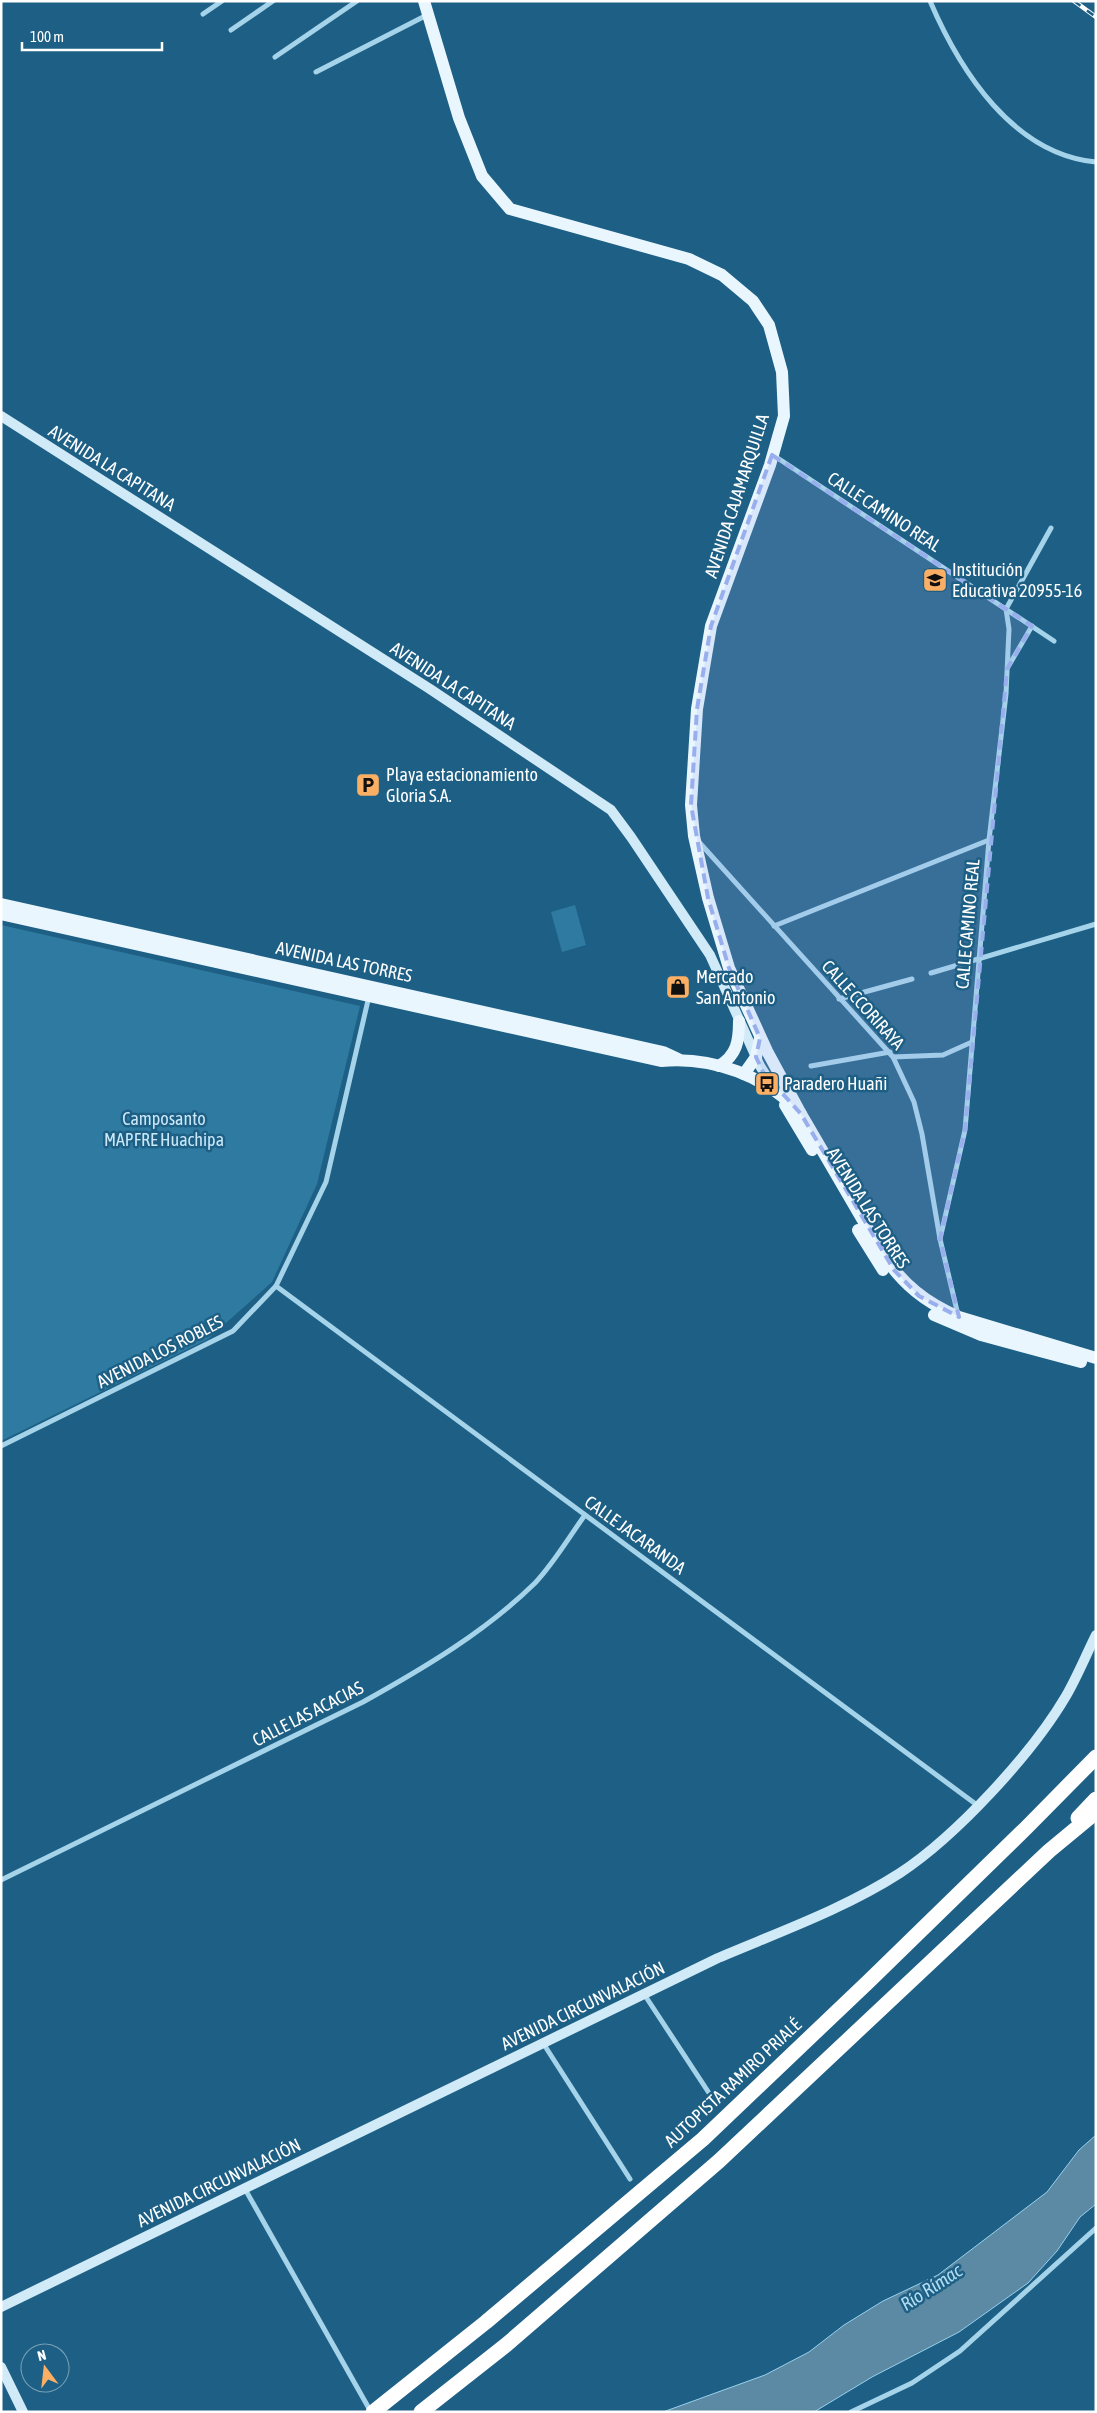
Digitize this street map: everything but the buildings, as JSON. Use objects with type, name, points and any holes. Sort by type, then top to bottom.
[{"type":"highway","name":"AUTOPISTA RAMIRO PRIALÉ","points":[[372,2412],[486,2322],[703,2139],[1026,1828],[1096,1756]]},
{"type":"highway","points":[[1026,1828],[1096,1763]]},
{"type":"highway","points":[[1049,1851],[1096,1799]]},
{"type":"highway","points":[[421,2412],[506,2345],[719,2161],[1049,1851],[1096,1812]]},
{"type":"main road","name":"AVENIDA CAJAMARQUILLA","points":[[424,1],[460,118],[482,176],[510,209],[689,259],[722,275],[753,301],[769,325],[782,372],[784,416],[711,626],[697,709],[691,805],[694,836],[708,898],[729,968],[760,1038],[801,1114]]},
{"type":"main road","name":"AVENIDA LAS TORRES","points":[[1,904],[370,990]]},
{"type":"main road","name":"AVENIDA LAS TORRES","points":[[1,914],[663,1052],[678,1059],[719,1066],[744,1074],[776,1090],[801,1114],[894,1270],[919,1296],[937,1308],[959,1317],[1096,1358]]},
{"type":"main road","points":[[719,1066],[730,1059],[736,1051],[739,1038],[739,1021]]},
{"type":"main road","points":[[744,1074],[756,1057],[760,1038]]},
{"type":"main road","name":"AVENIDA LAS TORRES","points":[[776,1090],[877,1261],[905,1294],[928,1312],[957,1326],[1036,1351],[1096,1365]]},
{"type":"street","points":[[203,14],[222,1]]},
{"type":"street","points":[[231,30],[273,1]]},
{"type":"street","points":[[275,57],[357,1]]},
{"type":"street","points":[[930,1],[943,28],[970,73],[1022,134],[1053,152],[1096,162]]},
{"type":"street","points":[[316,72],[428,14]]},
{"type":"street","name":"AVENIDA LA CAPITANA","points":[[1,416],[430,689],[611,810],[710,955],[756,1057],[776,1090]]},
{"type":"street","name":"CALLE CAMINO REAL","points":[[772,454],[1054,641]]},
{"type":"street","points":[[1006,609],[1051,528]]},
{"type":"street","name":"CALLE CAMINO REAL","points":[[940,1239],[965,1130],[989,840],[1007,669],[1009,629],[1006,609]]},
{"type":"street","points":[[1007,669],[1032,626]]},
{"type":"street","name":"CALLE CCORIRAYA","points":[[694,836],[839,999],[892,1055],[914,1102],[922,1134],[940,1239],[959,1317]]},
{"type":"street","points":[[774,926],[989,840]]},
{"type":"street","points":[[931,973],[1096,924]]},
{"type":"street","points":[[839,999],[912,979]]},
{"type":"street","name":"AVENIDA LOS ROBLES","points":[[1,1446],[233,1332],[276,1286],[326,1182],[370,990]]},
{"type":"street","points":[[811,1066],[892,1055],[943,1055],[972,1042]]},
{"type":"street","name":"CALLE JACARANDA","points":[[276,1286],[977,1805]]},
{"type":"street","name":"CALLE LAS ACACIAS","points":[[1,1880],[357,1705],[420,1670],[460,1644],[536,1582],[585,1515]]},
{"type":"street","name":"AVENIDA CIRCUNVALACIÓN","points":[[1,2307],[718,1958],[807,1921],[887,1881],[934,1847],[977,1805],[1024,1753],[1052,1718],[1096,1635]]},
{"type":"street","points":[[644,1994],[709,2093]]},
{"type":"street","points":[[543,2043],[630,2179]]},
{"type":"street","points":[[245,2189],[372,2412]]},
{"type":"street","points":[[851,2412],[912,2383],[960,2351],[1096,2228]]},
{"type":"street","points":[[1,2367],[23,2412]]},
{"type":"highlighted area","points":[[772,455],[1032,626],[1007,669],[965,1130],[940,1239],[959,1317],[919,1296],[894,1270],[801,1114],[763,1072],[756,1057],[760,1038],[729,968],[708,898],[691,805],[697,709],[711,626]]},
{"type":"green space","points":[[575,905],[586,945],[562,952],[551,912]]},
{"type":"green space","name":"Camposanto MAPFRE Huachipa","points":[[1,925],[360,1006],[317,1184],[272,1282],[208,1339],[1,1441]]},
{"type":"water","name":"Río Rímac","points":[[1096,2135],[1096,2204],[1080,2217],[1057,2251],[1028,2283],[959,2332],[872,2377],[814,2412],[663,2412],[765,2375],[809,2352],[844,2325],[883,2301],[938,2275],[1047,2192],[1079,2150]]},
{"type":"railway","points":[[1074,1],[1096,17]]},
{"type":"place","name":"Institución Educativa 20955-16","points":[[935,580]]},
{"type":"place","name":"Playa estacionamiento Gloria S.A.","points":[[368,785]]},
{"type":"place","name":"Mercado San Antonio","points":[[678,987]]},
{"type":"place","name":"Paradero Huañi","points":[[767,1084]]}]
